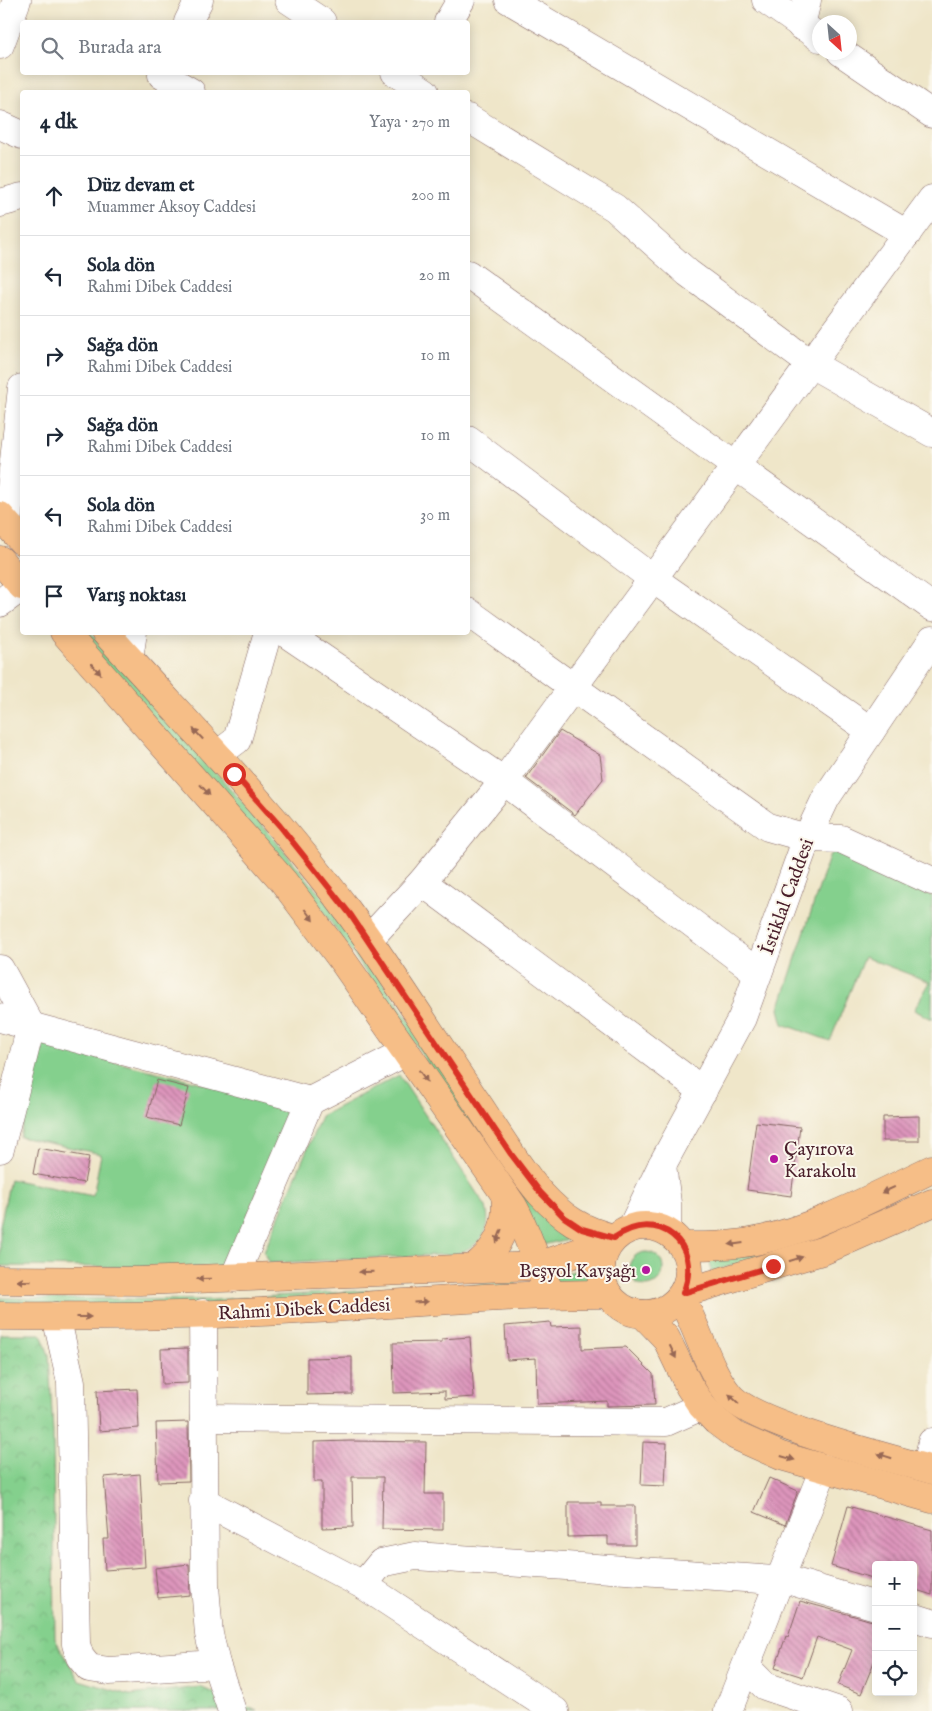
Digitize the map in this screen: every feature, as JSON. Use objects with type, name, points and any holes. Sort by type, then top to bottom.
[{"type":"main road","points":[[0,560],[20,584]]},
{"type":"main road","points":[[67,635],[283,881],[340,956],[521,1220],[538,1266],[551,1294]]},
{"type":"main road","points":[[108,635],[280,826],[368,940],[511,1154],[540,1192],[564,1217],[582,1229],[617,1238],[600,1262],[600,1275],[608,1294],[625,1310],[643,1314],[664,1310],[682,1295],[825,1250],[932,1203]]},
{"type":"main road","name":"Rahmi Dibek Caddesi","points":[[0,1280],[130,1281],[538,1266],[617,1238],[646,1225],[675,1239],[729,1245],[757,1241],[814,1222],[932,1169]]},
{"type":"main road","points":[[473,1268],[488,1257],[499,1240],[507,1212],[505,1195]]},
{"type":"main road","points":[[675,1239],[688,1258],[690,1270],[682,1295],[710,1366],[730,1397],[744,1408],[777,1423],[930,1469]]},
{"type":"main road","name":"Rahmi Dibek Caddesi","points":[[0,1316],[203,1314],[551,1294],[608,1294]]},
{"type":"main road","points":[[643,1314],[666,1338],[702,1406],[716,1421],[756,1446],[932,1499]]},
{"type":"street","points":[[0,44],[17,0]]},
{"type":"street","points":[[189,20],[199,0]]},
{"type":"street","points":[[289,0],[319,20]]},
{"type":"street","points":[[449,20],[462,0]]},
{"type":"street","points":[[509,0],[907,234]]},
{"type":"street","points":[[766,0],[809,21]]},
{"type":"street","points":[[854,60],[930,106]]},
{"type":"street","points":[[159,80],[186,90]]},
{"type":"street","points":[[470,119],[615,208],[688,273],[811,364],[932,433]]},
{"type":"street","points":[[0,126],[20,134]]},
{"type":"street","points":[[0,203],[20,198]]},
{"type":"street","points":[[368,940],[422,882],[504,781],[932,199]]},
{"type":"street","points":[[470,275],[932,607]]},
{"type":"street","points":[[10,527],[20,411]]},
{"type":"street","points":[[470,442],[653,579],[871,731]]},
{"type":"street","points":[[0,604],[20,588]]},
{"type":"street","points":[[470,613],[768,828],[807,838],[841,839],[932,881]]},
{"type":"street","points":[[129,659],[133,635]]},
{"type":"street","points":[[217,755],[237,740],[267,635]]},
{"type":"street","points":[[288,635],[504,781],[758,973]]},
{"type":"street","name":"İstiklal Caddesi","points":[[617,1238],[662,1165],[742,1018],[807,838],[826,798],[932,640]]},
{"type":"street","points":[[422,882],[703,1090]]},
{"type":"street","points":[[0,969],[31,1026],[0,1149]]},
{"type":"street","points":[[0,1018],[310,1101]]},
{"type":"street","points":[[234,1278],[310,1101],[406,1052]]},
{"type":"street","points":[[662,1165],[667,1203],[675,1239]]},
{"type":"street","points":[[203,1314],[205,1586],[209,1634],[216,1664],[232,1711]]},
{"type":"street","points":[[56,1316],[71,1382],[76,1644],[80,1657],[89,1668],[109,1671],[216,1664]]},
{"type":"street","points":[[204,1418],[666,1422],[702,1406]]},
{"type":"street","points":[[930,1469],[932,1442]]},
{"type":"street","points":[[728,1711],[824,1468]]},
{"type":"street","points":[[203,1501],[364,1585],[555,1711]]},
{"type":"street","points":[[364,1585],[381,1563],[415,1556],[791,1581],[872,1605]]},
{"type":"street","points":[[917,1618],[932,1623]]},
{"type":"street","points":[[746,1667],[765,1686],[839,1711]]},
{"type":"green space","points":[[80,635],[93,635],[245,805],[328,903],[546,1218],[569,1239],[542,1245],[410,1036],[318,904]]},
{"type":"green space","points":[[845,850],[932,896],[932,1019],[914,1010],[930,982],[864,957],[830,1041],[783,1024],[779,1009],[830,854]]},
{"type":"green space","points":[[42,1044],[280,1102],[289,1117],[226,1268],[0,1266],[0,1226],[10,1179],[93,1196],[101,1154],[20,1137]]},
{"type":"green space","points":[[399,1075],[486,1207],[487,1224],[482,1237],[471,1247],[456,1254],[270,1263],[264,1252],[321,1116]]},
{"type":"green space","points":[[806,1237],[809,1243],[711,1272],[710,1257]]},
{"type":"green space","points":[[646,1252],[653,1253],[658,1257],[662,1262],[662,1276],[658,1281],[653,1285],[646,1286],[639,1285],[634,1281],[630,1276],[629,1269],[630,1262],[634,1257],[639,1253]]},
{"type":"green space","points":[[597,1265],[601,1288],[574,1289],[548,1278]]},
{"type":"green space","points":[[516,1279],[517,1289],[235,1305],[0,1305],[0,1298],[210,1300],[474,1284]]},
{"type":"green space","points":[[0,1334],[41,1334],[49,1355],[53,1433],[55,1639],[79,1680],[130,1695],[200,1687],[257,1711],[0,1711]]},
{"type":"building","points":[[560,731],[600,755],[603,779],[575,815],[526,778]]},
{"type":"building","points":[[157,1080],[189,1088],[179,1125],[147,1117]]},
{"type":"building","points":[[919,1116],[919,1141],[883,1141],[883,1117]]},
{"type":"building","name":"Çayırova Karakolu","points":[[756,1122],[800,1127],[791,1196],[747,1190]]},
{"type":"building","points":[[38,1148],[89,1157],[84,1183],[33,1174]]},
{"type":"building","points":[[550,1322],[551,1327],[582,1326],[582,1349],[626,1347],[653,1374],[655,1405],[607,1406],[607,1401],[537,1404],[536,1358],[507,1360],[505,1326]]},
{"type":"building","points":[[470,1337],[474,1397],[445,1399],[445,1391],[394,1393],[393,1343],[442,1342],[442,1339]]},
{"type":"building","points":[[188,1348],[188,1383],[162,1384],[161,1349]]},
{"type":"building","points":[[352,1357],[352,1394],[307,1395],[307,1358]]},
{"type":"building","points":[[137,1389],[139,1428],[99,1431],[97,1391]]},
{"type":"building","points":[[188,1422],[189,1481],[158,1482],[156,1423]]},
{"type":"building","points":[[314,1442],[426,1442],[425,1494],[443,1494],[443,1530],[382,1529],[383,1477],[352,1477],[353,1527],[322,1528],[322,1482],[314,1482]]},
{"type":"building","points":[[643,1442],[667,1443],[665,1486],[641,1485]]},
{"type":"building","points":[[140,1474],[145,1567],[105,1570],[103,1539],[109,1539],[104,1477]]},
{"type":"building","points":[[769,1478],[798,1491],[785,1525],[754,1512]]},
{"type":"building","points":[[568,1502],[601,1502],[601,1506],[635,1506],[635,1545],[608,1545],[608,1536],[568,1537]]},
{"type":"building","points":[[848,1506],[932,1530],[932,1595],[917,1590],[917,1561],[872,1561],[872,1578],[831,1566]]},
{"type":"building","points":[[189,1564],[190,1595],[158,1598],[155,1568]]},
{"type":"building","points":[[800,1601],[872,1621],[872,1667],[861,1694],[838,1685],[852,1650],[817,1637],[803,1677],[775,1668],[786,1636],[788,1637]]},
{"type":"place","name":"Çayırova Karakolu","points":[[774,1159]]},
{"type":"place","name":"Beşyol Kavşağı","points":[[646,1270]]},
{"type":"route","points":[[234,774],[280,826],[350,914],[511,1154],[540,1192],[564,1217],[582,1229],[614,1238],[634,1226],[646,1225],[667,1231],[683,1246],[688,1258],[690,1270],[688,1282],[683,1293],[773,1266]]}]
